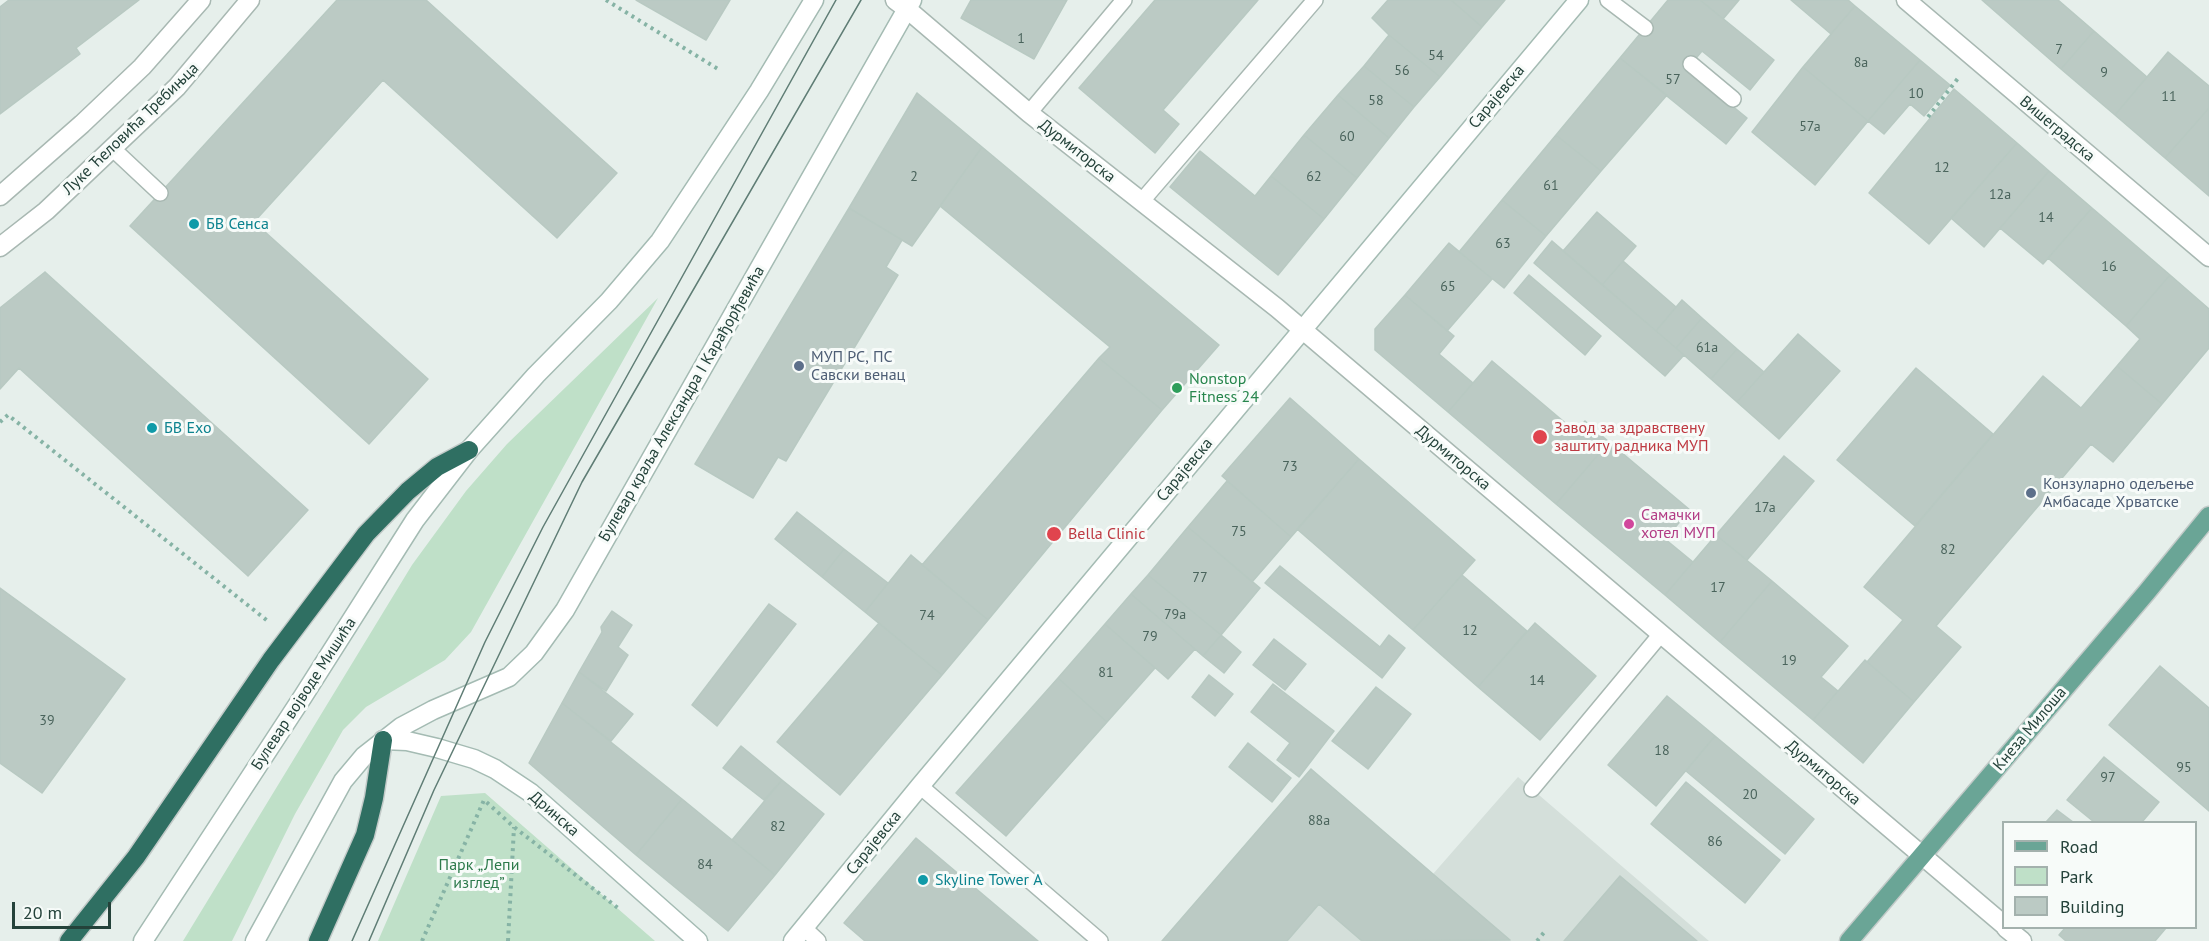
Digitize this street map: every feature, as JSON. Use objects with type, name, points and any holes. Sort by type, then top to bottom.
[{"type":"highway","points":[[69,941],[136,857],[288,637],[366,534],[400,498],[437,467],[469,450]]},
{"type":"highway","points":[[318,941],[365,835],[374,798],[383,740]]},
{"type":"main road","name":"Кнеза Милоша","points":[[1849,941],[2209,516]]},
{"type":"street","points":[[0,196],[82,124],[142,67],[201,0]]},
{"type":"street","name":"Луке Ћеловића Требињца","points":[[0,247],[46,211],[177,87],[250,0]]},
{"type":"street","points":[[469,450],[660,242],[759,91],[814,0]]},
{"type":"street","name":"Сарајевска","points":[[805,937],[920,786],[1579,0]]},
{"type":"street","name":"Вишеградска","points":[[1906,0],[2209,257]]},
{"type":"street","name":"Дурмиторска","points":[[905,3],[1029,113],[1302,330],[2002,924]]},
{"type":"street","name":"Булевар краља Александра I Карађорђевића","points":[[383,740],[433,710],[509,677],[534,653],[565,610],[905,3]]},
{"type":"street","name":"Булевар војводе Мишића","points":[[143,941],[415,520],[469,450]]},
{"type":"street","points":[[255,941],[343,781],[364,756],[383,740]]},
{"type":"street","name":"Дринска","points":[[383,740],[407,741],[437,748],[474,759],[495,769],[531,793],[698,941]]},
{"type":"street","name":"Дурмиторска","points":[[2008,929],[2022,941]]},
{"type":"lane","points":[[1029,113],[1124,0]]},
{"type":"lane","points":[[1141,202],[1315,0]]},
{"type":"lane","points":[[1608,0],[1645,28]]},
{"type":"lane","points":[[1691,64],[1733,99]]},
{"type":"lane","points":[[113,149],[159,193]]},
{"type":"lane","points":[[1532,789],[1661,634]]},
{"type":"lane","points":[[920,786],[1100,941]]},
{"type":"path","points":[[606,0],[718,69]]},
{"type":"path","points":[[1928,117],[1963,72]]},
{"type":"path","points":[[0,422],[8,415],[288,637]]},
{"type":"path","points":[[422,941],[484,800],[624,912]]},
{"type":"path","points":[[508,941],[514,826]]},
{"type":"path","points":[[1537,941],[1546,930]]},
{"type":"shaded area","points":[[1311,769],[1433,874],[1518,777],[1709,941],[1162,941]]},
{"type":"green space","points":[[658,298],[471,632],[445,660],[366,707],[343,730],[295,814],[232,941],[183,941],[412,565],[466,491],[507,444]]},
{"type":"green space","name":"Парк „Лепи изглед”","points":[[485,793],[655,941],[378,941],[441,796]]},
{"type":"building","points":[[9,0],[139,0],[76,48],[80,54],[0,114],[0,7]]},
{"type":"building","name":"БВ Сенса","points":[[337,0],[426,0],[617,173],[557,238],[383,80],[254,222],[428,379],[369,444],[130,226]]},
{"type":"building","points":[[636,0],[730,0],[706,40]]},
{"type":"building","points":[[971,0],[1067,0],[1034,59],[961,18]]},
{"type":"building","points":[[1155,0],[1258,0],[1163,110],[1179,124],[1155,153],[1079,88]]},
{"type":"building","points":[[1388,0],[1451,0],[1482,27],[1440,77],[1372,18]]},
{"type":"building","points":[[1451,0],[1505,0],[1482,27]]},
{"type":"building","points":[[1668,0],[1700,0],[1774,60],[1750,90],[1702,51],[1687,69],[1747,118],[1726,144],[1620,58]]},
{"type":"building","points":[[1700,0],[1739,0],[1723,19]]},
{"type":"building","points":[[1791,0],[1848,0],[1855,6],[1831,34]]},
{"type":"building","points":[[1982,0],[2058,0],[2094,31],[2061,69]]},
{"type":"building","points":[[1855,6],[1920,60],[1868,121],[1803,67]]},
{"type":"building","points":[[2094,31],[2147,77],[2115,115],[2061,69]]},
{"type":"building","points":[[1389,35],[1440,77],[1414,107],[1364,66]]},
{"type":"building","points":[[2168,52],[2209,86],[2209,108],[2165,158],[2115,115]]},
{"type":"building","points":[[1620,58],[1667,95],[1601,171],[1556,135]]},
{"type":"building","points":[[1920,60],[1950,85],[1924,116],[1910,104],[1884,134],[1868,121]]},
{"type":"building","points":[[1364,66],[1414,107],[1389,138],[1338,95]]},
{"type":"building","points":[[1803,67],[1868,121],[1815,185],[1752,132]]},
{"type":"building","points":[[1954,89],[2017,143],[1929,244],[1869,193]]},
{"type":"building","points":[[917,93],[982,147],[912,246],[849,208]]},
{"type":"building","points":[[1338,95],[1389,138],[1357,178],[1304,135]]},
{"type":"building","points":[[2209,108],[2209,196],[2165,158]]},
{"type":"building","points":[[1304,135],[1357,178],[1324,219],[1271,176]]},
{"type":"building","points":[[1556,135],[1601,171],[1546,236],[1502,200]]},
{"type":"building","points":[[2017,143],[2049,171],[1984,247],[1951,218]]},
{"type":"building","points":[[982,147],[1219,345],[1162,410],[1099,358],[1110,347],[940,206]]},
{"type":"building","points":[[1200,151],[1255,196],[1271,176],[1324,219],[1278,275],[1170,187]]},
{"type":"building","points":[[2049,171],[2092,208],[2043,264],[2000,228]]},
{"type":"building","points":[[1502,200],[1546,236],[1504,288],[1459,252]]},
{"type":"building","name":"МУП РС, ПС Савски венац","points":[[849,208],[902,240],[886,267],[898,275],[786,461],[778,457],[753,498],[695,464]]},
{"type":"building","points":[[2092,208],[2170,275],[2126,326],[2048,258]]},
{"type":"building","points":[[1597,212],[1636,246],[1602,285],[1563,251]]},
{"type":"building","points":[[1552,241],[1684,355],[1665,376],[1534,263]]},
{"type":"building","points":[[1449,243],[1492,279],[1447,331],[1405,295]]},
{"type":"building","points":[[1623,261],[1676,307],[1656,331],[1602,285]]},
{"type":"building","name":"БВ Ехо","points":[[45,272],[308,510],[248,576],[19,368],[0,389],[0,308]]},
{"type":"building","points":[[1529,275],[1601,336],[1585,355],[1514,293]]},
{"type":"building","points":[[2170,275],[2209,309],[2209,348],[2162,404],[2117,366],[2140,339],[2126,326]]},
{"type":"building","points":[[1405,295],[1454,336],[1439,354],[1473,383],[1448,412],[1375,350],[1375,329]]},
{"type":"building","points":[[1682,300],[1702,318],[1676,348],[1656,331]]},
{"type":"building","points":[[1702,318],[1737,349],[1711,379],[1676,348]]},
{"type":"building","points":[[1798,334],[1840,371],[1779,439],[1737,402]]},
{"type":"building","points":[[1737,349],[1764,372],[1737,402],[1711,379]]},
{"type":"building","points":[[1099,358],[1162,410],[988,620],[922,565]]},
{"type":"building","name":"Завод за здравствену заштиту радника МУП","points":[[1492,361],[1576,432],[1585,421],[1609,442],[1556,504],[1448,412]]},
{"type":"building","points":[[2117,366],[2162,404],[2113,462],[2091,444],[1936,626],[1961,647],[1914,702],[1867,662],[1903,620],[1864,587],[2043,376],[2081,408]]},
{"type":"building","points":[[1916,368],[1993,434],[1915,526],[1837,460]]},
{"type":"building","points":[[1290,398],[1359,459],[1291,537],[1222,476]]},
{"type":"building","name":"Самачки хотел МУП","points":[[1609,442],[1690,510],[1665,539],[1693,562],[1665,595],[1556,504]]},
{"type":"building","points":[[1784,456],[1814,481],[1747,560],[1716,535]]},
{"type":"building","points":[[1359,459],[1475,560],[1413,630],[1297,529]]},
{"type":"building","points":[[1227,481],[1291,537],[1252,582],[1188,527]]},
{"type":"building","points":[[797,512],[844,549],[822,577],[775,539]]},
{"type":"building","points":[[1188,527],[1260,588],[1221,635],[1148,575]]},
{"type":"building","points":[[1716,535],[1772,581],[1720,642],[1665,595]]},
{"type":"building","points":[[844,549],[888,583],[865,612],[822,577]]},
{"type":"building","points":[[911,555],[988,620],[942,675],[865,612]]},
{"type":"building","points":[[1280,566],[1380,647],[1389,635],[1405,648],[1382,678],[1265,583]]},
{"type":"building","points":[[1148,575],[1221,635],[1203,656],[1131,594]]},
{"type":"building","points":[[1462,575],[1527,631],[1478,687],[1413,630]]},
{"type":"building","points":[[1772,581],[1848,646],[1821,677],[1838,691],[1813,720],[1720,642]]},
{"type":"building","points":[[0,588],[125,679],[42,793],[0,763]]},
{"type":"building","points":[[1131,594],[1195,649],[1168,679],[1105,624]]},
{"type":"building","points":[[769,604],[796,624],[717,726],[692,705]]},
{"type":"building","points":[[612,611],[632,625],[618,647],[628,655],[606,691],[579,672],[602,632],[601,627]]},
{"type":"building","points":[[879,623],[942,675],[840,795],[777,742]]},
{"type":"building","points":[[1535,623],[1596,676],[1540,740],[1478,687]]},
{"type":"building","points":[[1105,624],[1155,668],[1107,722],[1058,678]]},
{"type":"building","points":[[1221,635],[1241,652],[1224,673],[1203,656]]},
{"type":"building","points":[[1274,639],[1306,664],[1285,690],[1253,665]]},
{"type":"building","points":[[1865,660],[1914,702],[1863,763],[1813,720]]},
{"type":"building","points":[[2160,666],[2209,708],[2209,811],[2109,725]]},
{"type":"building","points":[[579,672],[633,714],[611,741],[562,703]]},
{"type":"building","points":[[1209,675],[1233,694],[1215,716],[1192,697]]},
{"type":"building","points":[[1058,678],[1107,722],[1006,836],[956,793]]},
{"type":"building","points":[[1273,684],[1334,731],[1299,777],[1277,760],[1290,743],[1251,712]]},
{"type":"building","points":[[1376,687],[1411,714],[1368,769],[1332,741]]},
{"type":"building","points":[[1667,696],[1715,736],[1656,806],[1608,765]]},
{"type":"building","points":[[562,703],[682,799],[636,855],[529,763]]},
{"type":"building","points":[[1715,736],[1814,819],[1785,854],[1686,771]]},
{"type":"building","points":[[1248,743],[1291,778],[1272,802],[1229,767]]},
{"type":"building","points":[[741,746],[782,780],[764,800],[723,768]]},
{"type":"building","points":[[2104,757],[2159,802],[2143,821],[2093,821],[2067,800]]},
{"type":"building","points":[[1311,769],[1510,940],[1362,941],[1319,904],[1287,941],[1162,941]]},
{"type":"building","points":[[782,780],[824,814],[775,875],[732,840]]},
{"type":"building","points":[[1686,782],[1780,860],[1745,903],[1651,824]]},
{"type":"building","points":[[682,799],[775,875],[728,931],[636,855]]},
{"type":"building","points":[[2057,810],[2072,821],[2047,821]]},
{"type":"building","name":"Skyline Tower A","points":[[916,838],[1038,941],[865,941],[844,923]]},
{"type":"building","points":[[1620,876],[1697,941],[1564,941]]},
{"type":"building","points":[[2064,929],[2165,929],[2155,941],[2066,941],[2059,935]]},
{"type":"tram line","points":[[352,941],[485,642],[543,527],[836,0]]},
{"type":"tram line","points":[[369,941],[434,790],[582,482],[861,0]]},
{"type":"place","name":"БВ Сенса","points":[[194,224]]},
{"type":"place","name":"МУП РС, ПС Савски венац","points":[[799,366]]},
{"type":"place","name":"Nonstop Fitness 24","points":[[1177,388]]},
{"type":"place","name":"БВ Ехо","points":[[152,428]]},
{"type":"place","name":"Завод за здравствену заштиту радника МУП","points":[[1540,437]]},
{"type":"place","name":"Конзуларно одељење Амбасаде Хрватске","points":[[2031,493]]},
{"type":"place","name":"Самачки хотел МУП","points":[[1629,524]]},
{"type":"place","name":"Bella Clinic","points":[[1054,534]]},
{"type":"place","name":"Skyline Tower A","points":[[923,880]]}]
